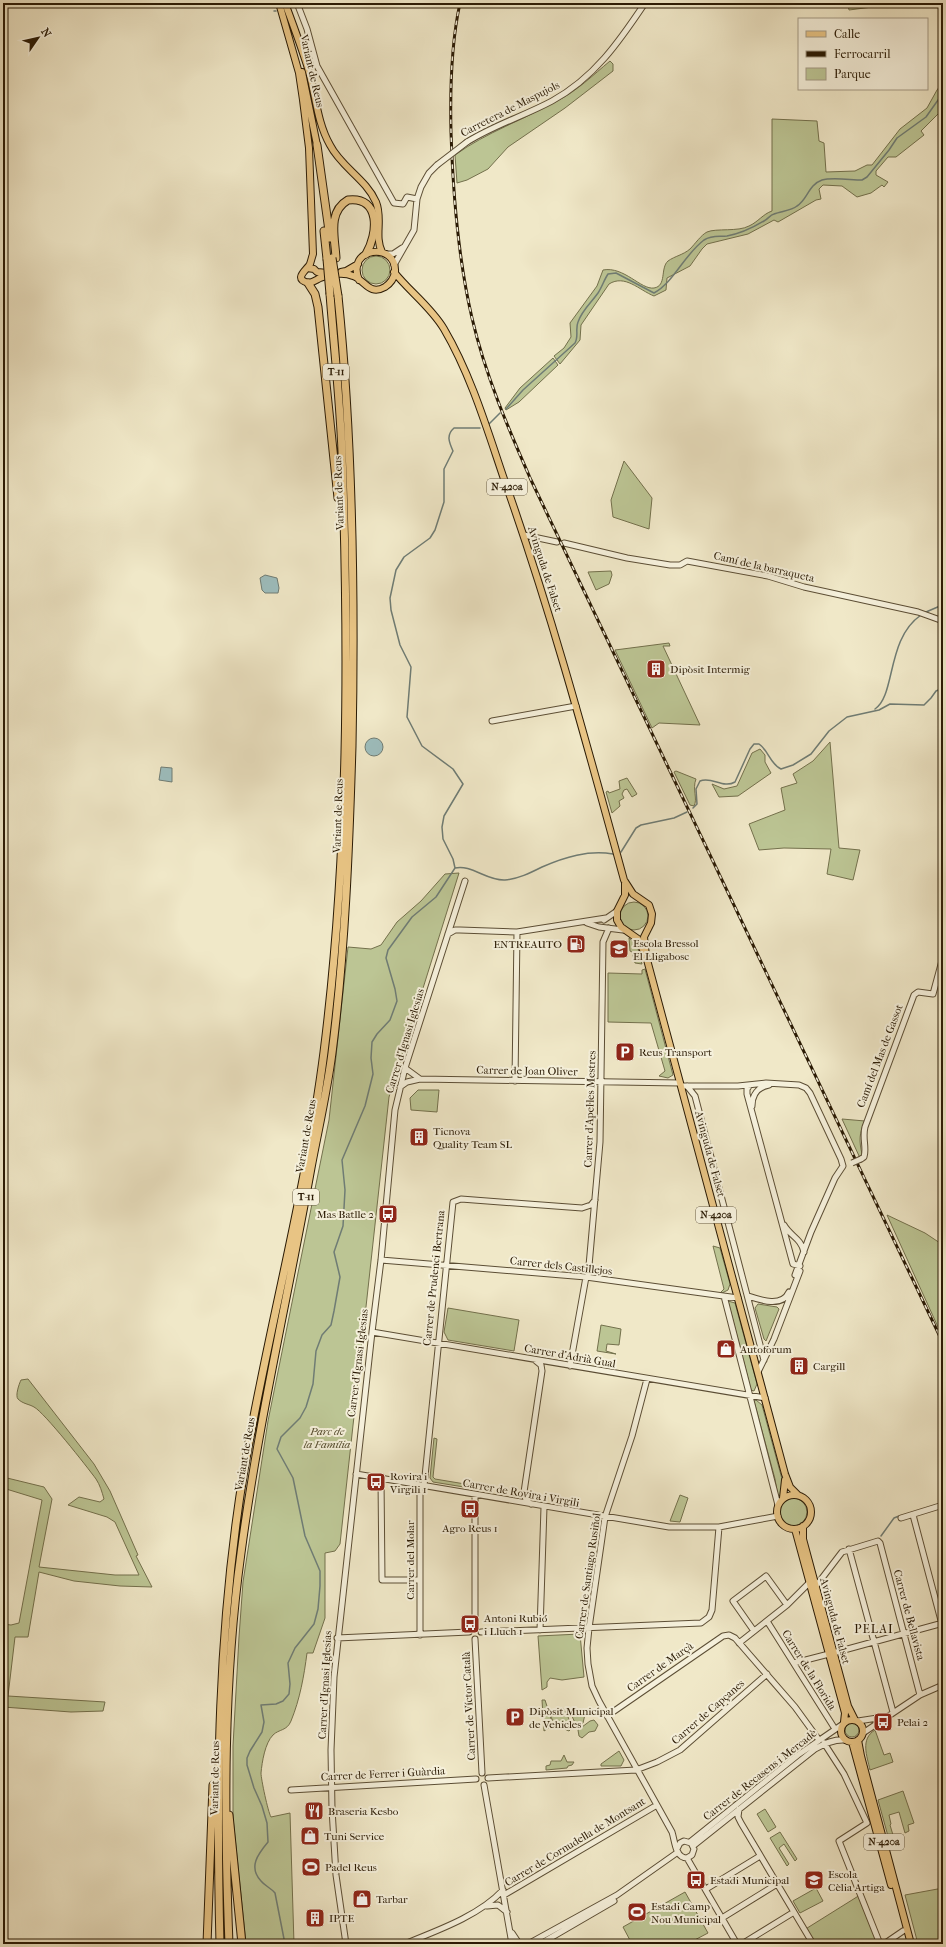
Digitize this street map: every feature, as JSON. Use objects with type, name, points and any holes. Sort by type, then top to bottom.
[{"type":"highway","name":"T-11","points":[[317,145],[332,258],[345,448]]},
{"type":"highway","points":[[332,258],[334,216],[340,205],[348,200],[362,201],[369,206],[373,214],[375,224],[373,238],[366,254]]},
{"type":"highway","points":[[308,283],[315,294],[318,307],[343,532]]},
{"type":"highway","name":"T-11","points":[[334,295],[339,313],[345,448]]},
{"type":"highway","name":"Variant de Reus","points":[[220,1944],[217,1815],[220,1686],[232,1557],[244,1471],[311,1134],[327,1028],[337,908],[344,761],[345,635],[343,532],[345,448]]},
{"type":"highway","name":"Variant de Reus","points":[[229,1944],[225,1834],[226,1740],[234,1621],[242,1541],[272,1365],[295,1257],[332,1056],[340,972],[350,820],[353,686],[353,561],[345,448]]},
{"type":"highway","points":[[207,1944],[214,1759],[219,1727]]},
{"type":"highway","points":[[226,1740],[229,1814],[242,1944]]},
{"type":"main road","name":"Variant de Reus","points":[[282,3],[294,39],[305,84],[317,145]]},
{"type":"main road","points":[[282,3],[310,76],[321,122],[327,138],[336,154],[369,190],[377,203],[380,218],[377,240],[384,253],[391,259],[394,269],[389,283],[381,288],[373,289],[365,286],[359,280],[345,274],[324,276],[312,283],[304,281],[301,275],[307,268],[313,254],[309,148],[299,73],[282,3]]},
{"type":"main road","points":[[307,268],[314,269],[323,274],[346,271],[358,264],[366,254],[374,251],[384,253]]},
{"type":"main road","points":[[358,264],[357,270],[359,280]]},
{"type":"main road","name":"Avinguda de Falset","points":[[394,269],[404,285],[425,303],[436,316],[453,346],[477,402],[547,605],[624,880]]},
{"type":"main road","points":[[316,280],[317,272]]},
{"type":"main road","points":[[389,283],[404,285]]},
{"type":"main road","name":"N-420a","points":[[624,880],[630,890],[649,905],[652,914],[651,922],[647,929],[644,941],[646,956]]},
{"type":"main road","name":"N-420a","points":[[617,911],[625,895],[624,880]]},
{"type":"main road","points":[[622,903],[630,899],[640,899]]},
{"type":"main road","points":[[617,911],[617,920],[623,930]]},
{"type":"main road","points":[[630,933],[640,932],[647,929]]},
{"type":"main road","name":"N-420a","points":[[623,930],[638,939],[646,956]]},
{"type":"main road","name":"Avinguda de Falset","points":[[646,956],[683,1085],[785,1474],[790,1487],[798,1495]]},
{"type":"main road","name":"Avinguda de Falset","points":[[783,1498],[786,1486],[785,1474]]},
{"type":"main road","points":[[783,1498],[798,1495]]},
{"type":"main road","name":"N-420a","points":[[798,1495],[806,1501],[810,1512],[809,1518],[803,1526]]},
{"type":"main road","name":"N-420a","points":[[778,1505],[783,1498]]},
{"type":"main road","points":[[778,1505],[778,1516],[783,1525],[795,1529],[803,1526]]},
{"type":"main road","name":"Avinguda de Falset","points":[[803,1526],[803,1539],[816,1586],[845,1713],[844,1723]]},
{"type":"main road","name":"Avinguda de Falset","points":[[795,1529],[831,1653],[848,1706],[856,1720]]},
{"type":"main road","points":[[844,1723],[850,1720],[856,1720]]},
{"type":"main road","name":"N-420a","points":[[856,1720],[862,1726],[863,1733]]},
{"type":"main road","name":"N-420a","points":[[844,1723],[841,1734],[852,1741],[861,1756],[911,1944]]},
{"type":"main road","points":[[852,1741],[863,1733]]},
{"type":"main road","name":"N-420a","points":[[852,1741],[907,1944]]},
{"type":"street","points":[[297,3],[317,66],[366,151],[384,188],[394,203],[403,204],[407,197],[417,200]]},
{"type":"street","name":"Carretera de Maspujols","points":[[394,269],[396,260],[408,243],[415,226],[417,200],[425,178],[437,165],[467,142],[486,131],[553,100],[580,83],[608,56],[645,3]]},
{"type":"street","points":[[384,253],[397,252],[408,243]]},
{"type":"street","points":[[524,535],[557,542]]},
{"type":"street","name":"Camí de la barraqueta","points":[[564,543],[627,558],[670,565],[680,565],[687,561],[768,576],[804,587],[918,612],[943,621]]},
{"type":"street","points":[[492,721],[576,706]]},
{"type":"street","name":"Carrer d'Ignasi Iglesias","points":[[346,1944],[336,1875],[331,1787],[332,1708],[337,1638],[381,1260],[395,1110],[400,1087],[465,881]]},
{"type":"street","points":[[599,927],[606,918],[617,911]]},
{"type":"street","points":[[448,934],[460,930],[517,932],[606,918]]},
{"type":"street","points":[[586,922],[599,927],[623,930]]},
{"type":"street","name":"Carrer d'Apel·les Mestres","points":[[570,1366],[587,1277],[600,1142],[603,942],[599,927]]},
{"type":"street","name":"Carrer d'Apel·les Mestres","points":[[603,942],[609,928]]},
{"type":"street","points":[[515,1080],[517,932]]},
{"type":"street","name":"Camí del Mas de Gassot","points":[[841,1169],[861,1159],[866,1153],[862,1138],[865,1126],[914,995],[918,992],[933,994],[943,957]]},
{"type":"street","points":[[406,1068],[420,1079]]},
{"type":"street","name":"Carrer de Joan Oliver","points":[[400,1087],[407,1082],[420,1079],[683,1085],[750,1084],[764,1082],[772,1084],[799,1085],[809,1092],[841,1159],[843,1164],[841,1169]]},
{"type":"street","points":[[752,1111],[752,1102],[756,1088],[750,1084],[746,1091],[780,1217],[799,1265]]},
{"type":"street","points":[[755,1093],[762,1087],[772,1084]]},
{"type":"street","name":"Avinguda de Falset","points":[[683,1085],[693,1091],[695,1096],[764,1360]]},
{"type":"street","points":[[776,1302],[786,1297],[835,1178],[841,1169]]},
{"type":"street","name":"Carrer de Prudenci Bertrana","points":[[422,1486],[453,1202],[456,1199],[582,1208]]},
{"type":"street","points":[[582,1208],[591,1205],[595,1200]]},
{"type":"street","points":[[582,1208],[590,1212],[593,1219]]},
{"type":"street","points":[[758,1372],[789,1301],[799,1265],[811,1232],[819,1216]]},
{"type":"street","points":[[780,1217],[787,1230],[796,1237],[804,1252]]},
{"type":"street","points":[[796,1237],[805,1237],[811,1232]]},
{"type":"street","name":"Carrer dels Castillejos","points":[[381,1260],[587,1277],[738,1298]]},
{"type":"street","points":[[724,1296],[778,1505]]},
{"type":"street","points":[[748,1296],[756,1299],[776,1302],[781,1305],[782,1310],[764,1360]]},
{"type":"street","name":"Carrer d'Adrià Gual","points":[[372,1332],[765,1398]]},
{"type":"street","points":[[535,1360],[541,1365],[542,1372],[524,1492],[526,1500],[535,1505]]},
{"type":"street","points":[[542,1372],[552,1363]]},
{"type":"street","name":"Carrer de Santiago Rusiñol","points":[[647,1379],[630,1443],[605,1517],[588,1628],[588,1664],[592,1686],[636,1770],[672,1832],[679,1853]]},
{"type":"street","name":"Carrer de Rovira i Virgili","points":[[356,1474],[544,1507],[670,1527],[719,1527],[778,1516]]},
{"type":"street","points":[[381,1479],[382,1580],[420,1580]]},
{"type":"street","name":"Carrer del Molar","points":[[420,1634],[422,1486]]},
{"type":"street","points":[[510,1501],[518,1498],[524,1492]]},
{"type":"street","points":[[475,1495],[475,1627]]},
{"type":"street","points":[[901,1518],[943,1505]]},
{"type":"street","points":[[540,1630],[544,1507]]},
{"type":"street","points":[[794,1663],[943,1625],[913,1515]]},
{"type":"street","points":[[475,1627],[481,1632],[694,1624],[704,1621],[711,1614],[713,1604],[719,1527]]},
{"type":"street","name":"Carrer de Bellavista","points":[[849,1549],[878,1540],[880,1543],[920,1694]]},
{"type":"street","points":[[816,1586],[837,1557],[849,1549],[893,1712]]},
{"type":"street","points":[[754,1631],[733,1601],[766,1576],[787,1605]]},
{"type":"street","points":[[810,1582],[787,1605],[739,1642],[767,1674],[819,1740]]},
{"type":"street","name":"Carrer de la Florida","points":[[767,1621],[835,1729]]},
{"type":"street","points":[[337,1638],[469,1632],[471,1628],[475,1627]]},
{"type":"street","points":[[469,1632],[471,1637],[475,1639],[479,1637],[481,1632]]},
{"type":"street","name":"Carrer de Marçà","points":[[607,1716],[690,1657],[725,1635],[732,1636],[739,1642]]},
{"type":"street","name":"Carrer de Víctor Català","points":[[475,1639],[482,1773]]},
{"type":"street","name":"Carrer de Capçanes","points":[[636,1770],[657,1762],[680,1750],[767,1674]]},
{"type":"street","points":[[863,1733],[920,1694],[943,1686]]},
{"type":"street","points":[[856,1720],[887,1716]]},
{"type":"street","name":"Carrer de Recasens i Mercadè","points":[[691,1844],[819,1740],[844,1723]]},
{"type":"street","name":"Carrer de Recasens i Mercadè","points":[[691,1844],[824,1743],[838,1739],[852,1741]]},
{"type":"street","points":[[824,1743],[844,1774],[867,1823],[839,1841],[880,1944]]},
{"type":"street","points":[[488,1778],[636,1770]]},
{"type":"street","points":[[484,1785],[478,1783],[476,1779],[478,1775],[482,1773],[486,1774],[488,1778]]},
{"type":"street","points":[[488,1778],[487,1783],[484,1785],[507,1912],[515,1943],[527,1944],[563,1926],[617,1895],[679,1853]]},
{"type":"street","name":"Carrer de Ferrer i Guàrdia","points":[[291,1790],[476,1779]]},
{"type":"street","name":"Carrer de Cornudella de Montsant","points":[[404,1944],[439,1930],[482,1907],[657,1805]]},
{"type":"street","points":[[739,1809],[738,1817],[741,1823],[794,1912],[810,1943]]},
{"type":"street","name":"Carrer de Santiago Rusiñol","points":[[672,1832],[682,1842]]},
{"type":"street","points":[[540,1944],[607,1905],[673,1860],[679,1853],[682,1842],[691,1844],[693,1853],[687,1858]]},
{"type":"street","points":[[679,1853],[687,1858],[737,1944]]},
{"type":"street","points":[[706,1889],[760,1856]]},
{"type":"street","points":[[722,1918],[776,1884]]},
{"type":"street","points":[[482,1907],[494,1904],[507,1912]]},
{"type":"street","points":[[742,1944],[794,1912]]},
{"type":"street","points":[[884,1944],[904,1931]]},
{"type":"green space","points":[[838,3],[879,3],[880,6],[849,10],[848,5],[839,6]]},
{"type":"green space","points":[[610,61],[613,64],[613,71],[565,108],[508,147],[488,169],[467,180],[457,183],[455,155],[492,133],[564,97]]},
{"type":"green space","points":[[943,82],[943,109],[921,131],[924,135],[896,157],[888,157],[876,171],[876,175],[888,182],[884,187],[882,185],[871,193],[857,197],[842,186],[823,185],[819,189],[821,199],[816,200],[778,222],[774,220],[748,234],[707,244],[690,266],[667,278],[666,290],[654,296],[626,282],[615,281],[609,284],[581,325],[580,340],[560,364],[554,356],[564,348],[571,337],[570,323],[597,286],[603,270],[618,271],[649,288],[658,287],[661,284],[664,268],[668,261],[690,249],[705,233],[716,230],[744,228],[772,211],[772,119],[817,121],[819,141],[824,143],[826,172],[855,171],[867,165],[872,165],[900,129],[927,108]]},
{"type":"green space","points":[[376,256],[386,260],[390,270],[386,280],[376,284],[366,280],[362,270],[366,260]]},
{"type":"green space","points":[[553,358],[558,365],[519,402],[506,410],[505,408],[520,388]]},
{"type":"green space","points":[[624,461],[652,498],[649,529],[613,517],[611,500]]},
{"type":"green space","points":[[611,571],[612,575],[609,584],[596,590],[588,572]]},
{"type":"green space","points":[[669,643],[670,646],[663,646],[700,725],[659,723],[652,728],[615,650]]},
{"type":"green space","points":[[830,742],[839,848],[860,850],[853,880],[827,874],[831,849],[784,848],[759,850],[749,824],[785,810],[781,788],[797,783],[793,774],[813,761]]},
{"type":"green space","points":[[760,749],[765,755],[765,762],[771,773],[738,796],[719,797],[712,784],[724,789],[737,786],[752,753]]},
{"type":"green space","points":[[676,771],[696,779],[694,806],[690,805],[674,772]]},
{"type":"green space","points":[[627,778],[637,794],[632,797],[627,789],[624,790],[622,794],[624,798],[619,801],[620,806],[612,813],[606,792],[608,791],[609,793],[620,789],[619,781]]},
{"type":"green space","name":"Parc de la Família","points":[[459,873],[389,1097],[340,1544],[335,1551],[325,1553],[325,1618],[313,1653],[307,1653],[297,1704],[291,1721],[287,1727],[275,1733],[270,1738],[264,1753],[262,1764],[262,1782],[271,1817],[290,1813],[294,1944],[246,1944],[233,1818],[233,1746],[243,1582],[268,1421],[329,1120],[348,947],[371,949],[381,945],[397,922],[421,901],[445,874]]},
{"type":"green space","points":[[634,902],[644,906],[648,916],[644,926],[634,930],[624,926],[620,916],[624,906]]},
{"type":"green space","points":[[629,938],[637,945],[642,964],[635,963],[632,952],[630,951]]},
{"type":"green space","points":[[645,969],[673,1075],[668,1078],[659,1076],[665,1071],[651,1023],[608,1022],[608,973],[642,974],[642,970]]},
{"type":"green space","points":[[418,1090],[439,1090],[437,1112],[411,1110],[410,1098]]},
{"type":"green space","points":[[842,1119],[865,1121],[861,1133],[860,1141],[862,1154],[860,1158]]},
{"type":"green space","points":[[887,1215],[925,1233],[943,1245],[943,1338]]},
{"type":"green space","points":[[713,1246],[720,1248],[730,1284],[728,1290],[722,1293],[720,1293],[724,1289]]},
{"type":"green space","points":[[728,1301],[735,1303],[757,1384],[754,1391],[751,1390]]},
{"type":"green space","points":[[758,1304],[777,1307],[779,1309],[766,1341],[764,1339],[755,1308]]},
{"type":"green space","points":[[448,1308],[519,1320],[514,1351],[448,1340],[444,1332]]},
{"type":"green space","points":[[601,1325],[621,1329],[619,1345],[607,1344],[606,1351],[616,1354],[597,1351]]},
{"type":"green space","points":[[28,1379],[94,1464],[110,1491],[138,1555],[136,1556],[152,1587],[120,1586],[74,1581],[39,1572],[28,1637],[15,1637],[8,1696],[105,1702],[103,1711],[71,1712],[3,1707],[3,1624],[11,1625],[19,1623],[42,1500],[3,1488],[3,1477],[44,1487],[52,1499],[39,1567],[115,1575],[139,1575],[115,1522],[107,1517],[68,1505],[79,1497],[100,1502],[104,1499],[96,1479],[56,1429],[34,1407],[18,1399],[17,1393],[21,1380]]},
{"type":"green space","points":[[756,1400],[762,1405],[782,1479],[782,1493],[778,1497],[775,1479],[754,1401]]},
{"type":"green space","points":[[434,1438],[437,1439],[433,1477],[435,1479],[471,1485],[470,1488],[433,1482],[430,1478]]},
{"type":"green space","points":[[680,1495],[688,1498],[680,1522],[670,1521]]},
{"type":"green space","points":[[793,1498],[803,1502],[807,1512],[803,1522],[793,1526],[783,1522],[779,1512],[783,1502]]},
{"type":"green space","points":[[580,1634],[584,1677],[562,1680],[550,1678],[547,1682],[547,1687],[542,1690],[538,1636]]},
{"type":"green space","points":[[542,1700],[545,1700],[553,1725],[544,1731]]},
{"type":"green space","points":[[563,1708],[572,1728],[569,1731],[555,1725],[550,1715]]},
{"type":"green space","points":[[586,1710],[583,1723],[577,1727],[571,1714]]},
{"type":"green space","points":[[594,1720],[598,1725],[595,1731],[589,1732],[582,1738],[579,1736],[578,1730],[590,1721]]},
{"type":"green space","points":[[849,1723],[855,1723],[859,1727],[859,1733],[855,1737],[849,1737],[845,1733],[845,1727]]},
{"type":"green space","points":[[875,1730],[884,1755],[890,1753],[893,1762],[870,1770],[866,1754],[866,1743],[867,1738]]},
{"type":"green space","points":[[619,1751],[624,1760],[621,1766],[601,1766],[601,1764]]},
{"type":"green space","points":[[564,1755],[567,1762],[574,1762],[572,1765],[568,1766],[567,1768],[546,1770],[546,1766],[550,1765],[551,1761],[561,1761]]},
{"type":"green space","points":[[903,1791],[914,1823],[908,1825],[909,1831],[905,1833],[899,1812],[889,1815],[890,1825],[896,1845],[891,1847],[878,1800]]},
{"type":"green space","points":[[765,1809],[776,1827],[768,1832],[757,1814]]},
{"type":"green space","points":[[780,1832],[797,1859],[795,1861],[784,1844],[779,1848],[789,1864],[787,1866],[770,1838]]},
{"type":"green space","points":[[816,1888],[823,1901],[800,1913],[793,1901]]},
{"type":"green space","points":[[943,1888],[943,1944],[918,1944],[905,1895]]},
{"type":"green space","points":[[685,1892],[708,1933],[687,1944],[632,1944],[623,1927]]},
{"type":"green space","points":[[860,1895],[880,1944],[813,1944],[804,1930]]},
{"type":"water","points":[[265,575],[277,578],[279,588],[278,593],[265,593],[262,590],[260,578]]},
{"type":"water","points":[[374,738],[380,741],[383,747],[380,753],[374,756],[368,753],[365,747],[368,741]]},
{"type":"water","points":[[161,767],[172,768],[172,782],[159,780]]},
{"type":"waterway","points":[[506,409],[523,390],[575,343],[577,338],[577,325],[580,318],[584,310],[598,293],[608,274],[616,273],[654,293],[667,282],[697,246],[704,240],[710,237],[727,236],[741,232],[777,213],[795,208],[804,200],[814,185],[822,180],[862,180],[867,177],[897,138],[926,117],[943,93]]},
{"type":"waterway","points":[[489,424],[500,413]]},
{"type":"waterway","points":[[455,868],[453,859],[443,839],[442,827],[444,816],[463,784],[453,769],[422,746],[407,717],[411,667],[400,645],[391,610],[390,598],[396,570],[404,557],[430,538],[435,530],[444,502],[444,469],[453,451],[449,442],[451,431],[454,428],[480,428]]},
{"type":"waterway","points":[[926,612],[940,606]]},
{"type":"waterway","points":[[875,709],[882,702],[886,692],[902,638],[910,625],[921,615]]},
{"type":"waterway","points":[[693,808],[697,804],[696,789],[700,781],[709,780],[726,784],[735,782],[750,749],[754,744],[759,744],[774,764],[781,769],[793,765],[811,754],[829,731],[847,717],[879,710],[890,704],[924,705],[936,691],[943,688]]},
{"type":"waterway","points":[[621,852],[636,828],[641,825],[674,818],[687,812]]},
{"type":"waterway","points":[[455,868],[467,868],[498,880],[505,880],[519,877],[568,857],[595,853],[613,854]]},
{"type":"waterway","points":[[285,1944],[275,1893],[261,1881],[255,1871],[258,1856],[268,1842],[267,1823],[262,1806],[254,1788],[247,1765],[247,1758],[262,1732],[264,1722],[261,1705],[276,1704],[283,1701],[289,1694],[290,1684],[288,1663],[295,1648],[314,1624],[318,1609],[320,1571],[305,1536],[293,1478],[277,1449],[281,1437],[300,1418],[306,1407],[313,1384],[316,1351],[322,1335],[331,1325],[340,1277],[334,1252],[343,1226],[345,1190],[342,1160],[365,1106],[373,1074],[371,1058],[372,1042],[390,1020],[397,1001],[386,958],[388,950],[412,917],[436,897],[455,868]]},
{"type":"waterway","points":[[881,1536],[894,1518],[899,1516]]},
{"type":"railway","points":[[460,3],[453,51],[451,84],[453,179],[460,249],[467,295],[477,339],[490,380],[531,480],[943,1343]]},
{"type":"place","name":"Dipòsit Intermig","points":[[656,669]]},
{"type":"place","name":"ENTREAUTO","points":[[576,944]]},
{"type":"place","name":"Escola Bressol El Lligabosc","points":[[619,949]]},
{"type":"place","name":"Reus Transport","points":[[625,1052]]},
{"type":"place","name":"Ticnova Quality Team SL","points":[[419,1137]]},
{"type":"place","name":"Mas Batlle 2","points":[[388,1214]]},
{"type":"place","name":"Autoforum","points":[[726,1349]]},
{"type":"place","name":"Cargill","points":[[799,1366]]},
{"type":"place","name":"Rovira i Virgili 1","points":[[376,1482]]},
{"type":"place","name":"Agro Reus 1","points":[[470,1509]]},
{"type":"place","name":"Antoni Rubió i Lluch 1","points":[[470,1624]]},
{"type":"place","name":"Dipòsit Municipal de Vehicles","points":[[515,1717]]},
{"type":"place","name":"Pelai 2","points":[[883,1722]]},
{"type":"place","name":"Braseria Kesbo","points":[[314,1811]]},
{"type":"place","name":"Tuni Service","points":[[310,1836]]},
{"type":"place","name":"Padel Reus","points":[[311,1867]]},
{"type":"place","name":"Estadi Municipal","points":[[696,1880]]},
{"type":"place","name":"Escola Cèlia Artiga","points":[[814,1880]]},
{"type":"place","name":"Tarbar","points":[[362,1899]]},
{"type":"place","name":"Estadi Camp Nou Municipal","points":[[637,1912]]},
{"type":"place","name":"IPTE","points":[[315,1918]]},
{"type":"district","name":"PELAI","points":[[874,1629]]}]
